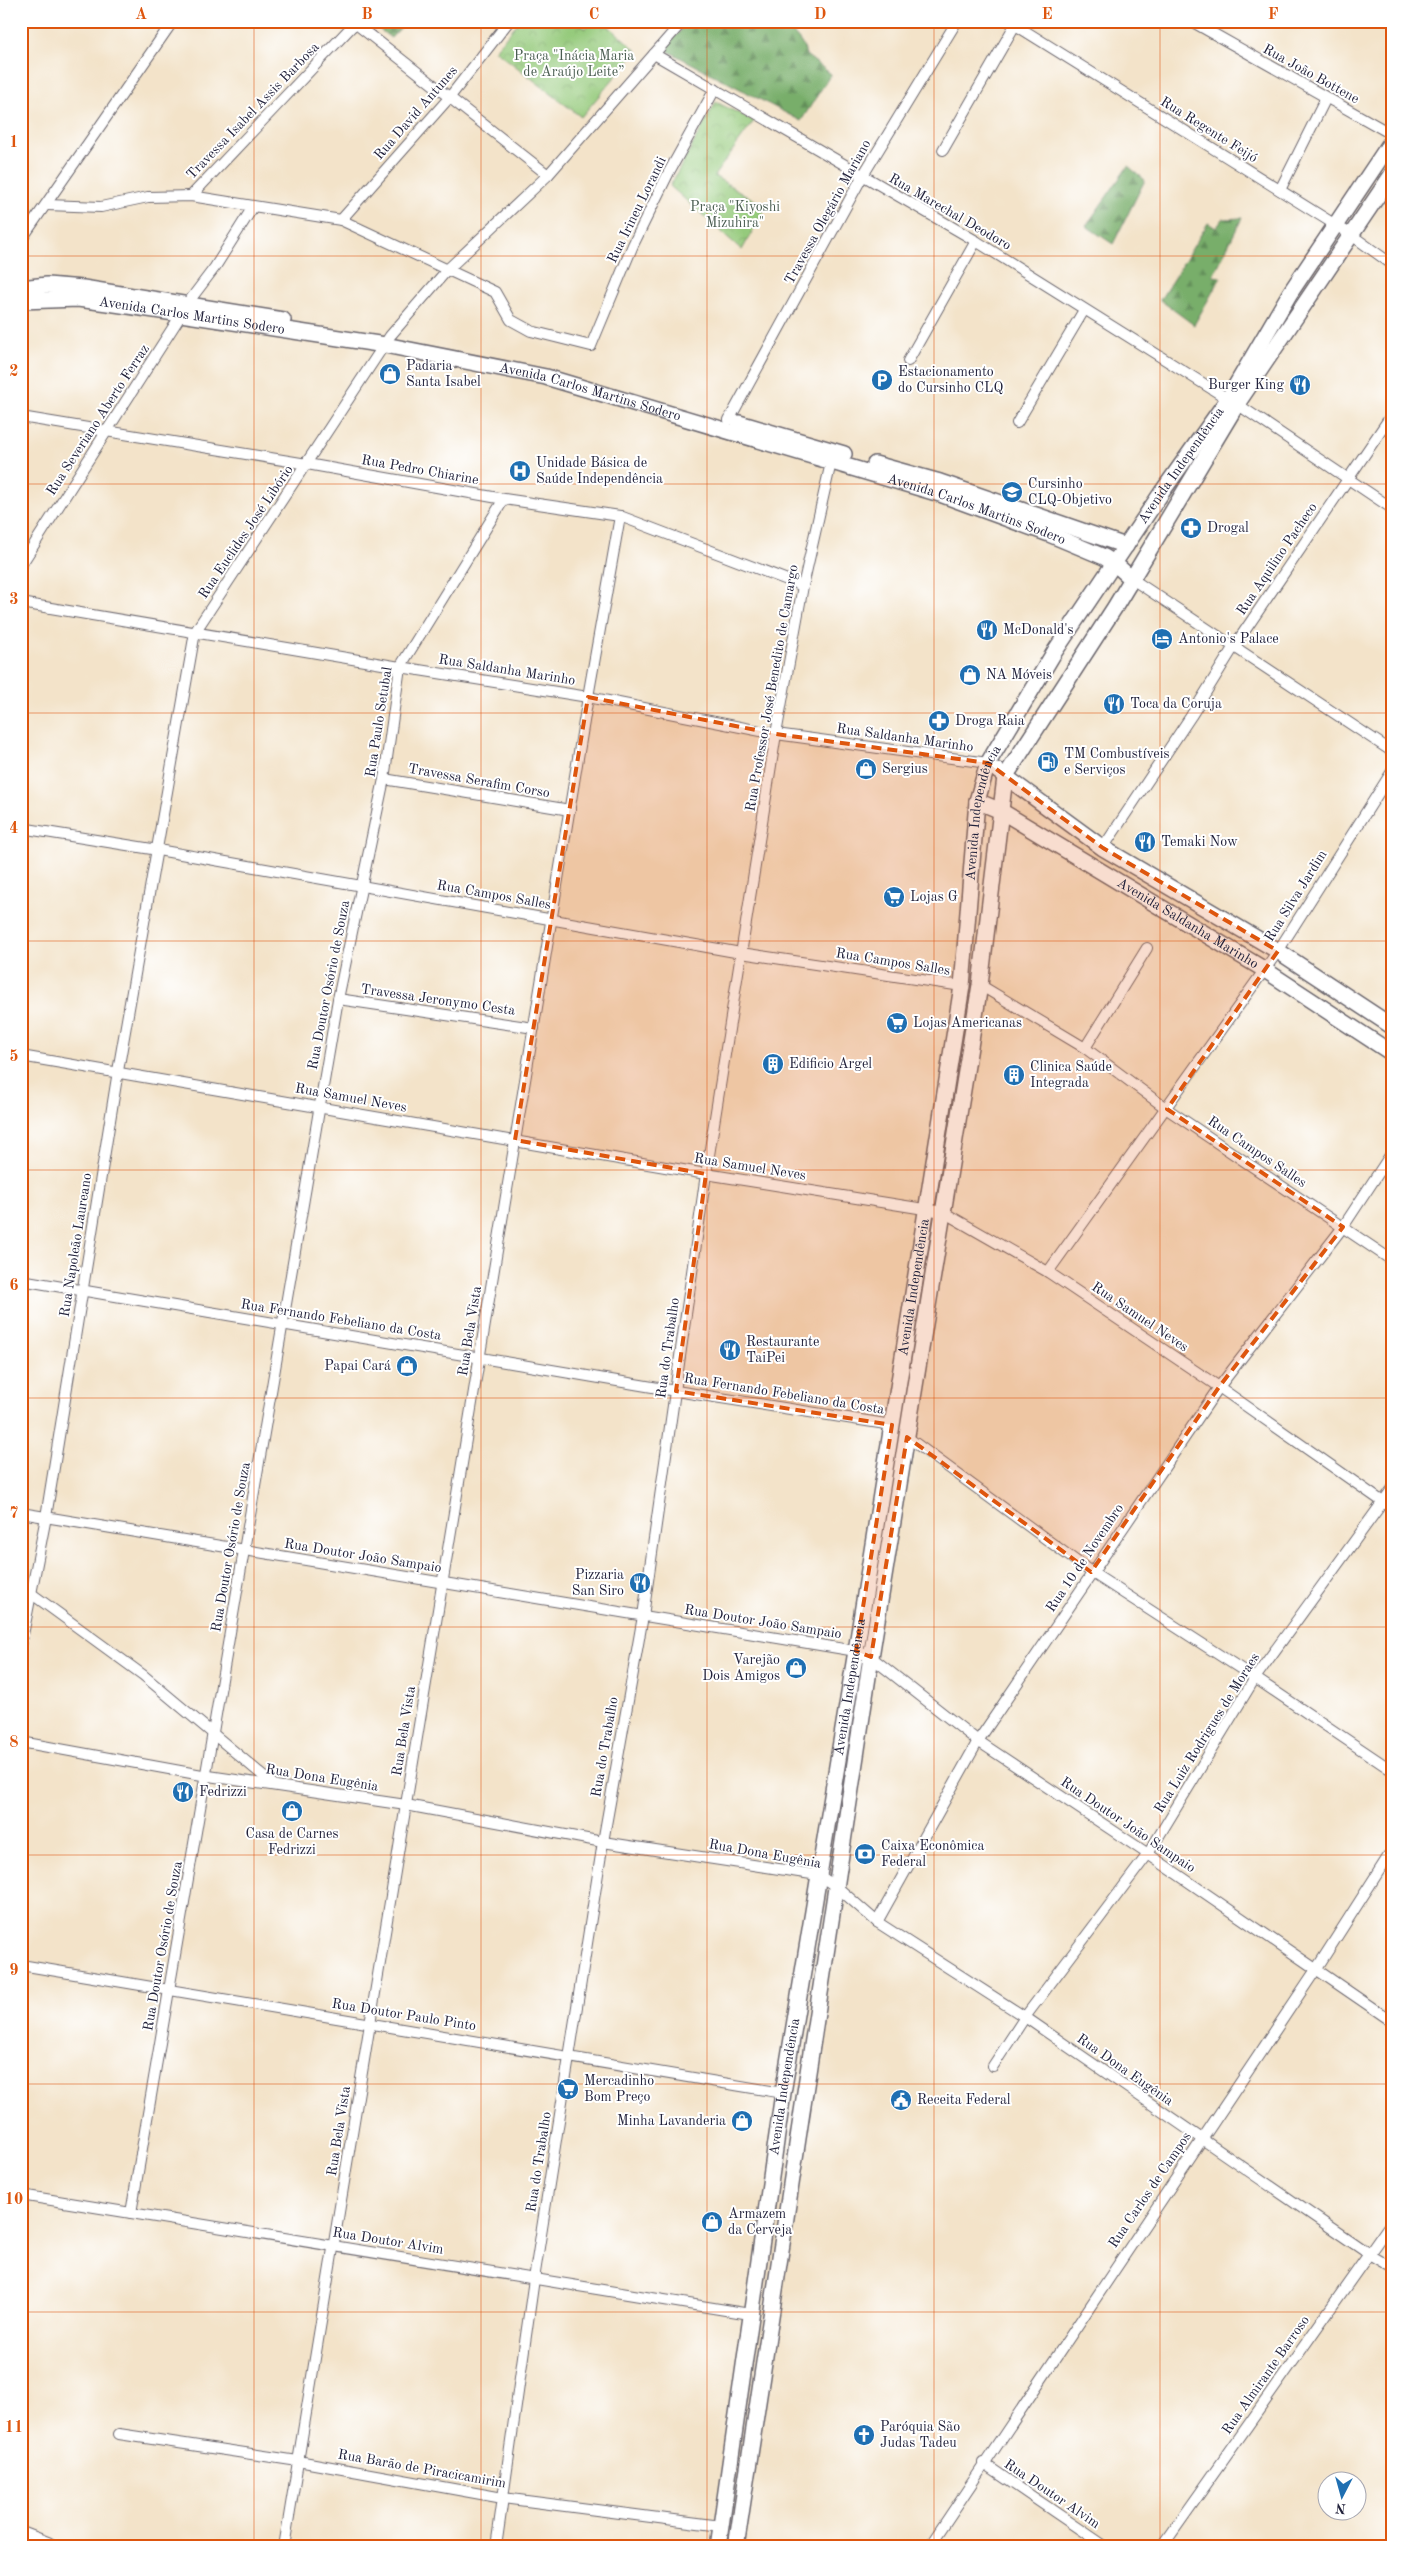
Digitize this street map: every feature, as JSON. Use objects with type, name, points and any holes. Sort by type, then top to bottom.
[{"type":"highway","points":[[21,2537],[48,2547]]},
{"type":"main road","name":"Avenida Independência","points":[[740,2545],[871,1657],[980,985],[1004,777],[1132,578],[1233,402],[1290,294],[1393,139]]},
{"type":"main road","name":"Avenida Independência","points":[[718,2547],[783,2093],[928,1208],[962,986],[977,801],[988,763],[1055,651],[1114,562],[1187,458],[1233,402],[1393,172]]},
{"type":"main road","name":"Avenida Carlos Martins Sodero","points":[[21,288],[47,285],[83,288],[184,309],[387,340],[543,367],[940,482],[1126,546]]},
{"type":"main road","name":"Avenida Carlos Martins Sodero","points":[[21,301],[78,299],[184,309]]},
{"type":"main road","name":"Avenida Carlos Martins Sodero","points":[[387,340],[546,377],[940,494],[1048,534],[1114,562],[1132,578]]},
{"type":"main road","points":[[1132,578],[1132,555],[1178,478],[1187,458]]},
{"type":"main road","name":"Avenida Saldanha Marinho","points":[[988,763],[1004,777],[1103,848],[1278,951],[1393,1027]]},
{"type":"main road","name":"Avenida Saldanha Marinho","points":[[977,801],[1000,811],[1265,970],[1393,1054]]},
{"type":"main road","points":[[962,986],[968,987],[971,994],[964,1036],[965,1042],[970,1044]]},
{"type":"main road","points":[[734,2436],[728,2535],[740,2545]]},
{"type":"street","points":[[21,240],[173,21]]},
{"type":"street","name":"Rua David Antunes","points":[[341,220],[449,98],[510,21]]},
{"type":"street","name":"Rua Euclides José Libório","points":[[158,850],[195,632],[308,464],[387,340],[448,269],[548,175],[683,21]]},
{"type":"street","name":"Travessa Olegário Mariano","points":[[729,420],[862,177],[957,21]]},
{"type":"street","name":"Rua João Bottene","points":[[1191,21],[1393,135]]},
{"type":"street","name":"Travessa Isabel Assis Barbosa","points":[[191,196],[356,23],[449,98]]},
{"type":"street","points":[[943,150],[1012,23]]},
{"type":"street","name":"Rua Regente Feijó","points":[[1012,23],[1350,234],[1393,265]]},
{"type":"street","name":"Rua Marechal Deodoro","points":[[654,54],[862,177],[976,241],[1233,402],[1393,509]]},
{"type":"street","name":"Rua Irineu Lorandi","points":[[448,269],[495,292],[511,320],[531,331],[591,346],[633,244],[669,172],[716,89]]},
{"type":"street","points":[[449,98],[548,175]]},
{"type":"street","points":[[1280,190],[1326,98]]},
{"type":"street","points":[[47,205],[101,207],[148,197],[191,196],[341,220],[448,269]]},
{"type":"street","name":"Rua Severiano Aberto Ferraz","points":[[21,564],[108,431],[184,309],[215,268],[253,207]]},
{"type":"street","points":[[908,361],[976,241]]},
{"type":"street","points":[[1017,423],[1084,310]]},
{"type":"street","name":"Rua Aquilino Pacheco","points":[[1103,848],[1191,716],[1233,648],[1393,413]]},
{"type":"street","name":"Rua Pedro Chiarine","points":[[21,418],[308,464],[504,500],[620,516],[803,586]]},
{"type":"street","points":[[809,444],[829,452],[832,462]]},
{"type":"street","name":"Rua Professor José Benedito de Camargo","points":[[741,953],[776,734],[803,586],[832,462]]},
{"type":"street","name":"Rua Paulo Setubal","points":[[362,886],[384,779],[400,668],[504,500]]},
{"type":"street","name":"Rua Bela Vista","points":[[284,2547],[588,696],[620,516]]},
{"type":"street","points":[[1132,578],[1233,648],[1393,752]]},
{"type":"street","name":"Rua Saldanha Marinho","points":[[21,603],[400,668],[588,696],[776,734],[988,763]]},
{"type":"street","name":"Rua Silva Jardim","points":[[1048,1272],[1167,1109],[1265,970],[1393,770]]},
{"type":"street","name":"Travessa Serafim Corso","points":[[384,779],[570,810]]},
{"type":"street","name":"Rua Campos Salles","points":[[21,828],[158,850],[741,953],[962,986]]},
{"type":"street","name":"Rua Napoleão Laureano","points":[[21,1645],[46,1517],[118,1071],[158,850]]},
{"type":"street","name":"Rua Doutor Osório de Souza","points":[[131,2213],[338,999],[362,886]]},
{"type":"street","points":[[1085,1048],[1146,948]]},
{"type":"street","name":"Rua do Trabalho","points":[[496,2547],[534,2279],[602,1842],[643,1616],[706,1174],[741,953]]},
{"type":"street","name":"Rua Campos Salles","points":[[980,985],[1085,1048],[1167,1109],[1393,1260]]},
{"type":"street","name":"Travessa Jeronymo Cesta","points":[[338,999],[534,1028]]},
{"type":"street","name":"Rua Samuel Neves","points":[[21,1056],[118,1071],[706,1174],[928,1208],[943,1212],[1048,1272],[1219,1387],[1393,1509]]},
{"type":"street","name":"Rua 10 de Novembro","points":[[877,1922],[978,1741],[1091,1572],[1219,1387],[1343,1227],[1393,1151]]},
{"type":"street","name":"Rua Fernando Febeliano da Costa","points":[[21,1280],[676,1391],[892,1425]]},
{"type":"street","points":[[907,1437],[1091,1572],[1255,1678],[1393,1771]]},
{"type":"street","name":"Rua Luiz Rodrigues de Moraes","points":[[993,2066],[1025,2017],[1148,1854],[1255,1678],[1393,1488]]},
{"type":"street","name":"Rua Doutor João Sampaio","points":[[21,1513],[856,1651],[871,1657],[978,1741],[1148,1854],[1315,1971],[1393,2022]]},
{"type":"street","points":[[21,1586],[143,1676],[213,1732],[274,1785]]},
{"type":"street","name":"Rua Dona Eugênia","points":[[21,1742],[206,1775],[406,1805],[602,1842],[818,1875],[838,1887],[877,1922],[1025,2017],[1200,2140],[1369,2254],[1393,2268]]},
{"type":"street","name":"Rua Carlos de Campos","points":[[929,2547],[983,2463],[1315,1971],[1393,1849]]},
{"type":"street","name":"Rua Doutor Paulo Pinto","points":[[21,1965],[783,2093]]},
{"type":"street","name":"Rua Doutor Alvim","points":[[21,2195],[750,2314]]},
{"type":"street","name":"Rua Almirante Barroso","points":[[1162,2547],[1393,2220]]},
{"type":"street","name":"Rua Barão de Piracicamirim","points":[[119,2434],[298,2461],[503,2498],[721,2526]]},
{"type":"street","name":"Rua Doutor Alvim","points":[[983,2463],[1106,2547]]},
{"type":"highlighted area","points":[[588,697],[776,734],[988,763],[1103,848],[1278,951],[1167,1109],[1343,1227],[1219,1387],[1091,1572],[907,1437],[871,1657],[856,1651],[892,1425],[676,1391],[706,1174],[515,1140]]},
{"type":"green space","points":[[368,21],[407,21],[391,38]]},
{"type":"green space","name":"Praça \"Inácia Maria de Araújo Leite”","points":[[519,21],[577,21],[585,28],[592,21],[603,21],[637,51],[581,117],[495,50]]},
{"type":"green space","points":[[689,21],[751,21],[759,27],[781,24],[797,37],[806,55],[831,74],[801,121],[664,49]]},
{"type":"green space","name":"Praça \"Kiyoshi Mizuhira\"","points":[[716,102],[754,121],[714,176],[766,207],[742,250],[670,186]]},
{"type":"green space","points":[[1128,166],[1145,180],[1113,244],[1086,226]]},
{"type":"green space","points":[[1242,218],[1213,276],[1221,277],[1194,325],[1160,300],[1208,223],[1216,228],[1223,219]]},
{"type":"place","name":"Padaria Santa Isabel","points":[[390,374]]},
{"type":"place","name":"Estacionamento do Cursinho CLQ","points":[[882,380]]},
{"type":"place","name":"Burger King","points":[[1300,385]]},
{"type":"place","name":"Unidade Básica de Saúde Independência","points":[[520,471]]},
{"type":"place","name":"Cursinho CLQ-Objetivo","points":[[1012,492]]},
{"type":"place","name":"Drogal","points":[[1191,528]]},
{"type":"place","name":"McDonald's","points":[[987,630]]},
{"type":"place","name":"Antonio's Palace","points":[[1162,639]]},
{"type":"place","name":"NA Móveis","points":[[970,675]]},
{"type":"place","name":"Toca da Coruja","points":[[1114,704]]},
{"type":"place","name":"Droga Raia","points":[[939,721]]},
{"type":"place","name":"TM Combustíveis e Serviços","points":[[1048,762]]},
{"type":"place","name":"Sergius","points":[[866,769]]},
{"type":"place","name":"Temaki Now","points":[[1145,842]]},
{"type":"place","name":"Lojas G","points":[[894,897]]},
{"type":"place","name":"Lojas Americanas","points":[[897,1023]]},
{"type":"place","name":"Edificio Argel","points":[[773,1064]]},
{"type":"place","name":"Clinica Saúde Integrada","points":[[1014,1075]]},
{"type":"place","name":"Restaurante TaiPei","points":[[730,1350]]},
{"type":"place","name":"Papai Cará","points":[[407,1366]]},
{"type":"place","name":"Pizzaria San Siro","points":[[640,1583]]},
{"type":"place","name":"Varejão Dois Amigos","points":[[796,1668]]},
{"type":"place","name":"Fedrizzi","points":[[183,1792]]},
{"type":"place","name":"Casa de Carnes Fedrizzi","points":[[292,1811]]},
{"type":"place","name":"Caixa Econômica Federal","points":[[865,1854]]},
{"type":"place","name":"Mercadinho Bom Preço","points":[[568,2089]]},
{"type":"place","name":"Receita Federal","points":[[901,2100]]},
{"type":"place","name":"Minha Lavanderia","points":[[742,2121]]},
{"type":"place","name":"Armazem da Cerveja","points":[[712,2222]]},
{"type":"place","name":"Paróquia São Judas Tadeu","points":[[864,2435]]}]
